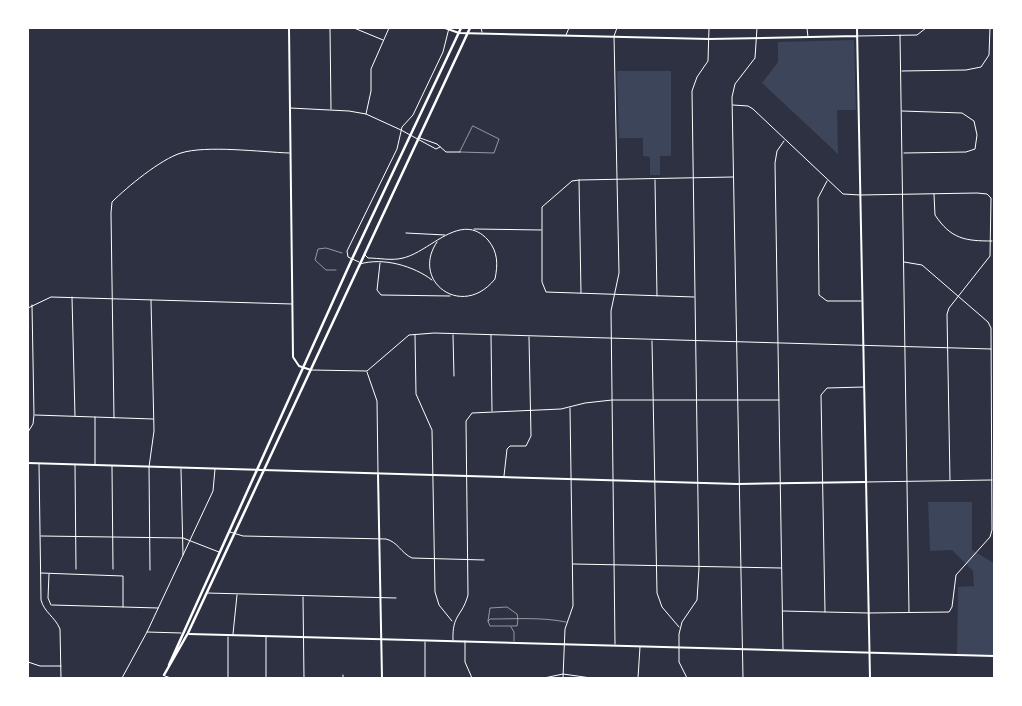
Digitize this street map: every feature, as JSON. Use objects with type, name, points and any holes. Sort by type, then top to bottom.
[{"type":"main road","points":[[163,677],[352,259],[461,28]]},
{"type":"main road","points":[[163,677],[188,634],[470,28]]},
{"type":"main road","points":[[220,552],[221,563]]},
{"type":"street","points":[[289,28],[293,357],[295,363],[304,368],[311,370],[367,371],[402,339],[414,333],[992,349]]},
{"type":"street","points":[[330,28],[331,110]]},
{"type":"street","points":[[354,28],[383,40]]},
{"type":"street","points":[[366,114],[370,97],[371,69],[389,28]]},
{"type":"street","points":[[468,229],[477,231],[485,237],[493,247],[498,262],[495,279],[478,294],[462,297],[451,295],[426,275],[400,265],[373,262],[360,263],[347,256],[347,251],[397,149],[401,130],[413,115],[440,58],[448,28],[458,33],[757,40],[917,34],[926,28]]},
{"type":"street","points":[[481,28],[482,33]]},
{"type":"street","points":[[566,36],[569,28]]},
{"type":"street","points":[[615,645],[611,338],[613,295],[619,273],[614,36],[617,28]]},
{"type":"street","points":[[687,678],[679,662],[680,627],[697,600],[698,568],[692,91],[697,77],[708,61],[709,28]]},
{"type":"street","points":[[743,678],[732,105],[735,84],[755,58],[757,28]]},
{"type":"street","points":[[807,28],[808,38]]},
{"type":"street","points":[[857,28],[870,678]]},
{"type":"street","points":[[900,71],[966,70],[981,67],[989,55],[990,28]]},
{"type":"street","points":[[900,35],[909,612]]},
{"type":"street","points":[[732,105],[748,106],[753,109],[843,194],[860,196],[902,193],[981,193],[990,196],[992,201],[990,256],[958,295],[947,314],[950,480]]},
{"type":"street","points":[[289,108],[366,114],[436,149],[440,147]]},
{"type":"street","points":[[902,111],[962,113],[974,121],[977,136],[975,150],[966,152],[902,153]]},
{"type":"street","points":[[418,139],[423,138],[446,152],[460,152]]},
{"type":"street","points":[[784,650],[775,157],[785,140]]},
{"type":"street","points":[[114,418],[110,208],[116,198],[166,159],[187,151],[291,153]]},
{"type":"street","points":[[695,297],[548,293],[544,290],[541,213],[545,203],[572,182],[579,180],[734,177]]},
{"type":"street","points":[[655,178],[657,297]]},
{"type":"street","points":[[579,180],[581,294]]},
{"type":"street","points":[[828,180],[819,192],[818,198],[819,295],[827,301],[862,301]]},
{"type":"street","points":[[934,193],[936,215],[958,237],[968,241],[992,241]]},
{"type":"street","points":[[364,255],[368,258],[401,259],[428,251],[445,235],[457,229],[541,230]]},
{"type":"street","points":[[485,237],[488,230]]},
{"type":"street","points":[[406,233],[445,235]]},
{"type":"street","points":[[428,251],[437,242]]},
{"type":"street","points":[[428,251],[430,272],[434,281]]},
{"type":"street","points":[[400,265],[401,259]]},
{"type":"street","points":[[373,262],[378,265]]},
{"type":"street","points":[[783,611],[868,613],[950,611],[956,575],[990,536],[992,530],[993,480],[992,349],[988,322],[922,265],[904,262]]},
{"type":"street","points":[[380,263],[378,265],[377,290],[381,295],[449,297],[451,295]]},
{"type":"street","points":[[438,297],[443,290]]},
{"type":"street","points":[[28,308],[51,297],[292,304]]},
{"type":"street","points":[[72,297],[75,416]]},
{"type":"street","points":[[150,570],[149,467],[154,419],[151,300]]},
{"type":"street","points":[[28,432],[33,424],[34,415],[32,305]]},
{"type":"street","points":[[414,333],[416,394],[431,424],[436,599],[453,622]]},
{"type":"street","points":[[453,334],[454,376]]},
{"type":"street","points":[[491,334],[492,412]]},
{"type":"street","points":[[504,477],[507,449],[510,446],[526,446],[530,441],[529,336]]},
{"type":"street","points":[[652,340],[656,566],[659,601],[680,627]]},
{"type":"street","points":[[367,371],[377,400],[382,678]]},
{"type":"street","points":[[825,612],[821,395],[827,388],[864,387]]},
{"type":"street","points":[[453,640],[453,622],[463,608],[468,595],[466,421],[472,413],[531,411],[612,400],[779,400]]},
{"type":"street","points":[[563,678],[564,644],[573,606],[570,407]]},
{"type":"street","points":[[34,415],[154,419]]},
{"type":"street","points":[[94,417],[95,466]]},
{"type":"street","points":[[28,463],[738,484],[993,480]]},
{"type":"street","points":[[39,464],[41,600],[47,612],[60,629],[61,678]]},
{"type":"street","points":[[75,465],[76,569]]},
{"type":"street","points":[[112,466],[113,569]]},
{"type":"street","points":[[181,468],[183,555]]},
{"type":"street","points":[[122,678],[147,632],[213,491],[215,469]]},
{"type":"street","points":[[230,532],[235,534],[380,539],[393,541],[405,554],[412,558],[484,560]]},
{"type":"street","points":[[40,536],[183,538],[220,552]]},
{"type":"street","points":[[572,564],[698,568],[783,568]]},
{"type":"street","points":[[40,573],[123,576],[123,607]]},
{"type":"street","points":[[49,573],[48,598],[52,605]]},
{"type":"street","points":[[207,593],[396,598]]},
{"type":"street","points":[[233,634],[237,594]]},
{"type":"street","points":[[304,596],[304,678]]},
{"type":"street","points":[[47,612],[52,605]]},
{"type":"street","points":[[52,605],[158,608]]},
{"type":"street","points":[[147,632],[994,656]]},
{"type":"street","points":[[228,634],[228,678]]},
{"type":"street","points":[[266,635],[266,678]]},
{"type":"street","points":[[425,640],[425,678]]},
{"type":"street","points":[[465,641],[465,662],[472,678]]},
{"type":"street","points":[[638,678],[640,646]]},
{"type":"street","points":[[28,662],[40,666],[61,666]]},
{"type":"street","points":[[544,678],[563,674],[591,678]]},
{"type":"street","points":[[163,677],[171,678]]},
{"type":"lane","points":[[472,126],[499,139],[494,153],[460,152],[472,126]]},
{"type":"lane","points":[[336,270],[330,272],[323,269],[316,260],[318,249],[326,248],[342,253]]},
{"type":"lane","points":[[494,607],[510,608],[517,614],[518,619],[517,626],[492,626],[488,621],[489,610],[494,607]]},
{"type":"lane","points":[[488,621],[518,619],[568,622]]},
{"type":"lane","points":[[509,627],[513,630],[514,642]]},
{"type":"shaded area","points":[[854,40],[856,110],[837,110],[838,154],[762,83],[778,62],[778,42]]},
{"type":"shaded area","points":[[617,71],[671,71],[671,156],[660,156],[660,175],[650,175],[650,157],[643,156],[643,138],[619,138]]},
{"type":"shaded area","points":[[928,502],[972,502],[972,550],[994,563],[994,656],[957,655],[958,587],[974,586],[973,571],[952,550],[930,551]]}]
